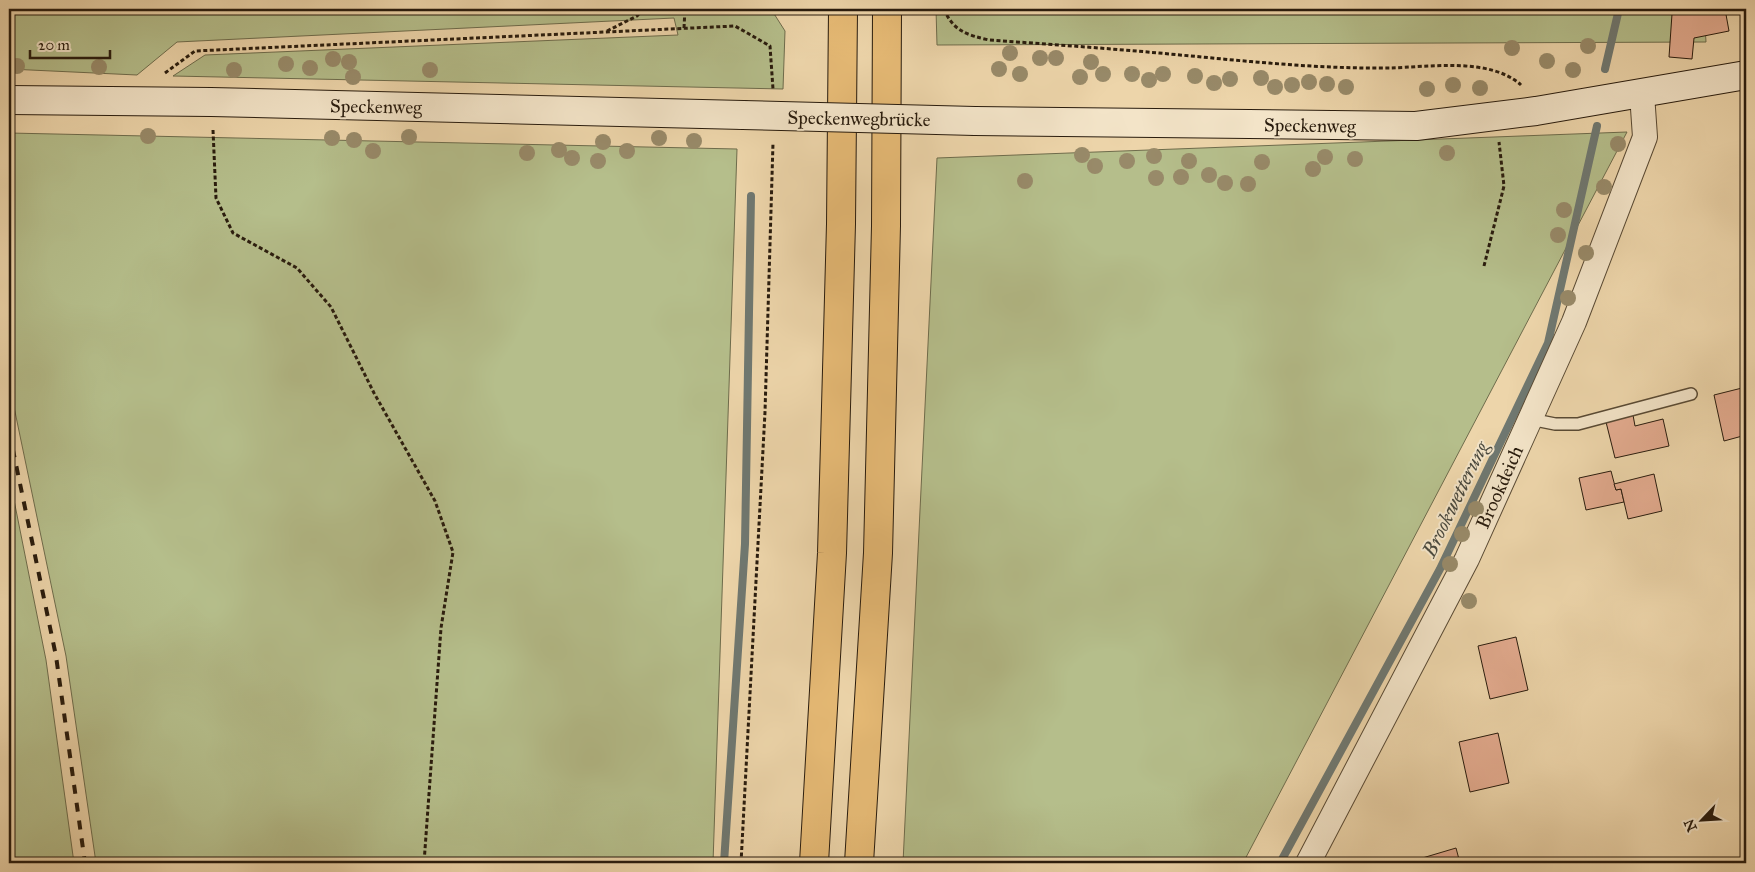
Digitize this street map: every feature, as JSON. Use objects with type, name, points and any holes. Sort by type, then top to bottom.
[{"type":"highway","points":[[814,863],[832,552],[841,224],[843,9]]},
{"type":"highway","points":[[859,863],[878,553],[886,226],[887,9]]},
{"type":"street","name":"Speckenweg","points":[[976,121],[1416,126],[1536,112],[1746,75]]},
{"type":"street","name":"Brookdeich","points":[[1308,863],[1467,559],[1574,322],[1645,137],[1642,94]]},
{"type":"street","name":"Speckenweg","points":[[9,100],[211,102],[743,114]]},
{"type":"street","name":"Speckenwegbrücke","points":[[743,114],[976,121]]},
{"type":"lane","points":[[1530,419],[1555,424],[1578,424],[1691,394]]},
{"type":"path","points":[[604,32],[637,16],[643,9]]},
{"type":"path","points":[[684,28],[685,9]]},
{"type":"path","points":[[944,9],[950,22],[966,35],[989,40],[1286,65],[1493,69],[1512,77],[1525,89],[1536,112]]},
{"type":"path","points":[[148,101],[159,78],[194,51],[735,26],[770,46],[773,98]]},
{"type":"path","points":[[211,102],[216,198],[233,233],[297,268],[331,307],[374,393],[435,501],[453,552],[441,628],[424,863]]},
{"type":"path","points":[[1484,266],[1504,186],[1496,117]]},
{"type":"path","points":[[741,863],[765,412],[773,136]]},
{"type":"green space","points":[[9,9],[771,9],[785,31],[783,89],[173,76],[205,55],[678,35],[674,18],[177,42],[137,75],[9,69]]},
{"type":"green space","points":[[936,9],[1704,9],[1706,42],[937,45]]},
{"type":"green space","points":[[1627,132],[1243,863],[903,863],[937,158]]},
{"type":"green space","points":[[9,133],[737,149],[713,863],[96,863],[66,656],[9,383]]},
{"type":"green space","points":[[9,475],[46,660],[74,863],[9,863]]},
{"type":"building","points":[[1658,9],[1725,9],[1729,31],[1694,38],[1692,59],[1669,57],[1672,14],[1658,13]]},
{"type":"building","points":[[1746,387],[1746,435],[1724,441],[1714,395]]},
{"type":"building","points":[[1633,415],[1635,426],[1663,419],[1669,446],[1615,458],[1606,422]]},
{"type":"building","points":[[1611,471],[1616,490],[1621,489],[1624,502],[1586,510],[1579,478]]},
{"type":"building","points":[[1654,474],[1662,511],[1628,519],[1621,489],[1616,490],[1614,484]]},
{"type":"building","points":[[1516,637],[1528,690],[1490,699],[1478,646]]},
{"type":"building","points":[[1498,733],[1509,783],[1470,792],[1459,742]]},
{"type":"building","points":[[1456,848],[1460,863],[1420,863],[1419,859]]},
{"type":"waterway","name":"Brookwetterung","points":[[1605,69],[1619,9]]},
{"type":"waterway","name":"Brookwetterung","points":[[1280,863],[1440,569],[1548,343],[1597,126]]},
{"type":"waterway","points":[[724,863],[745,544],[751,196]]},
{"type":"railway","points":[[9,431],[56,656],[85,863]]}]
